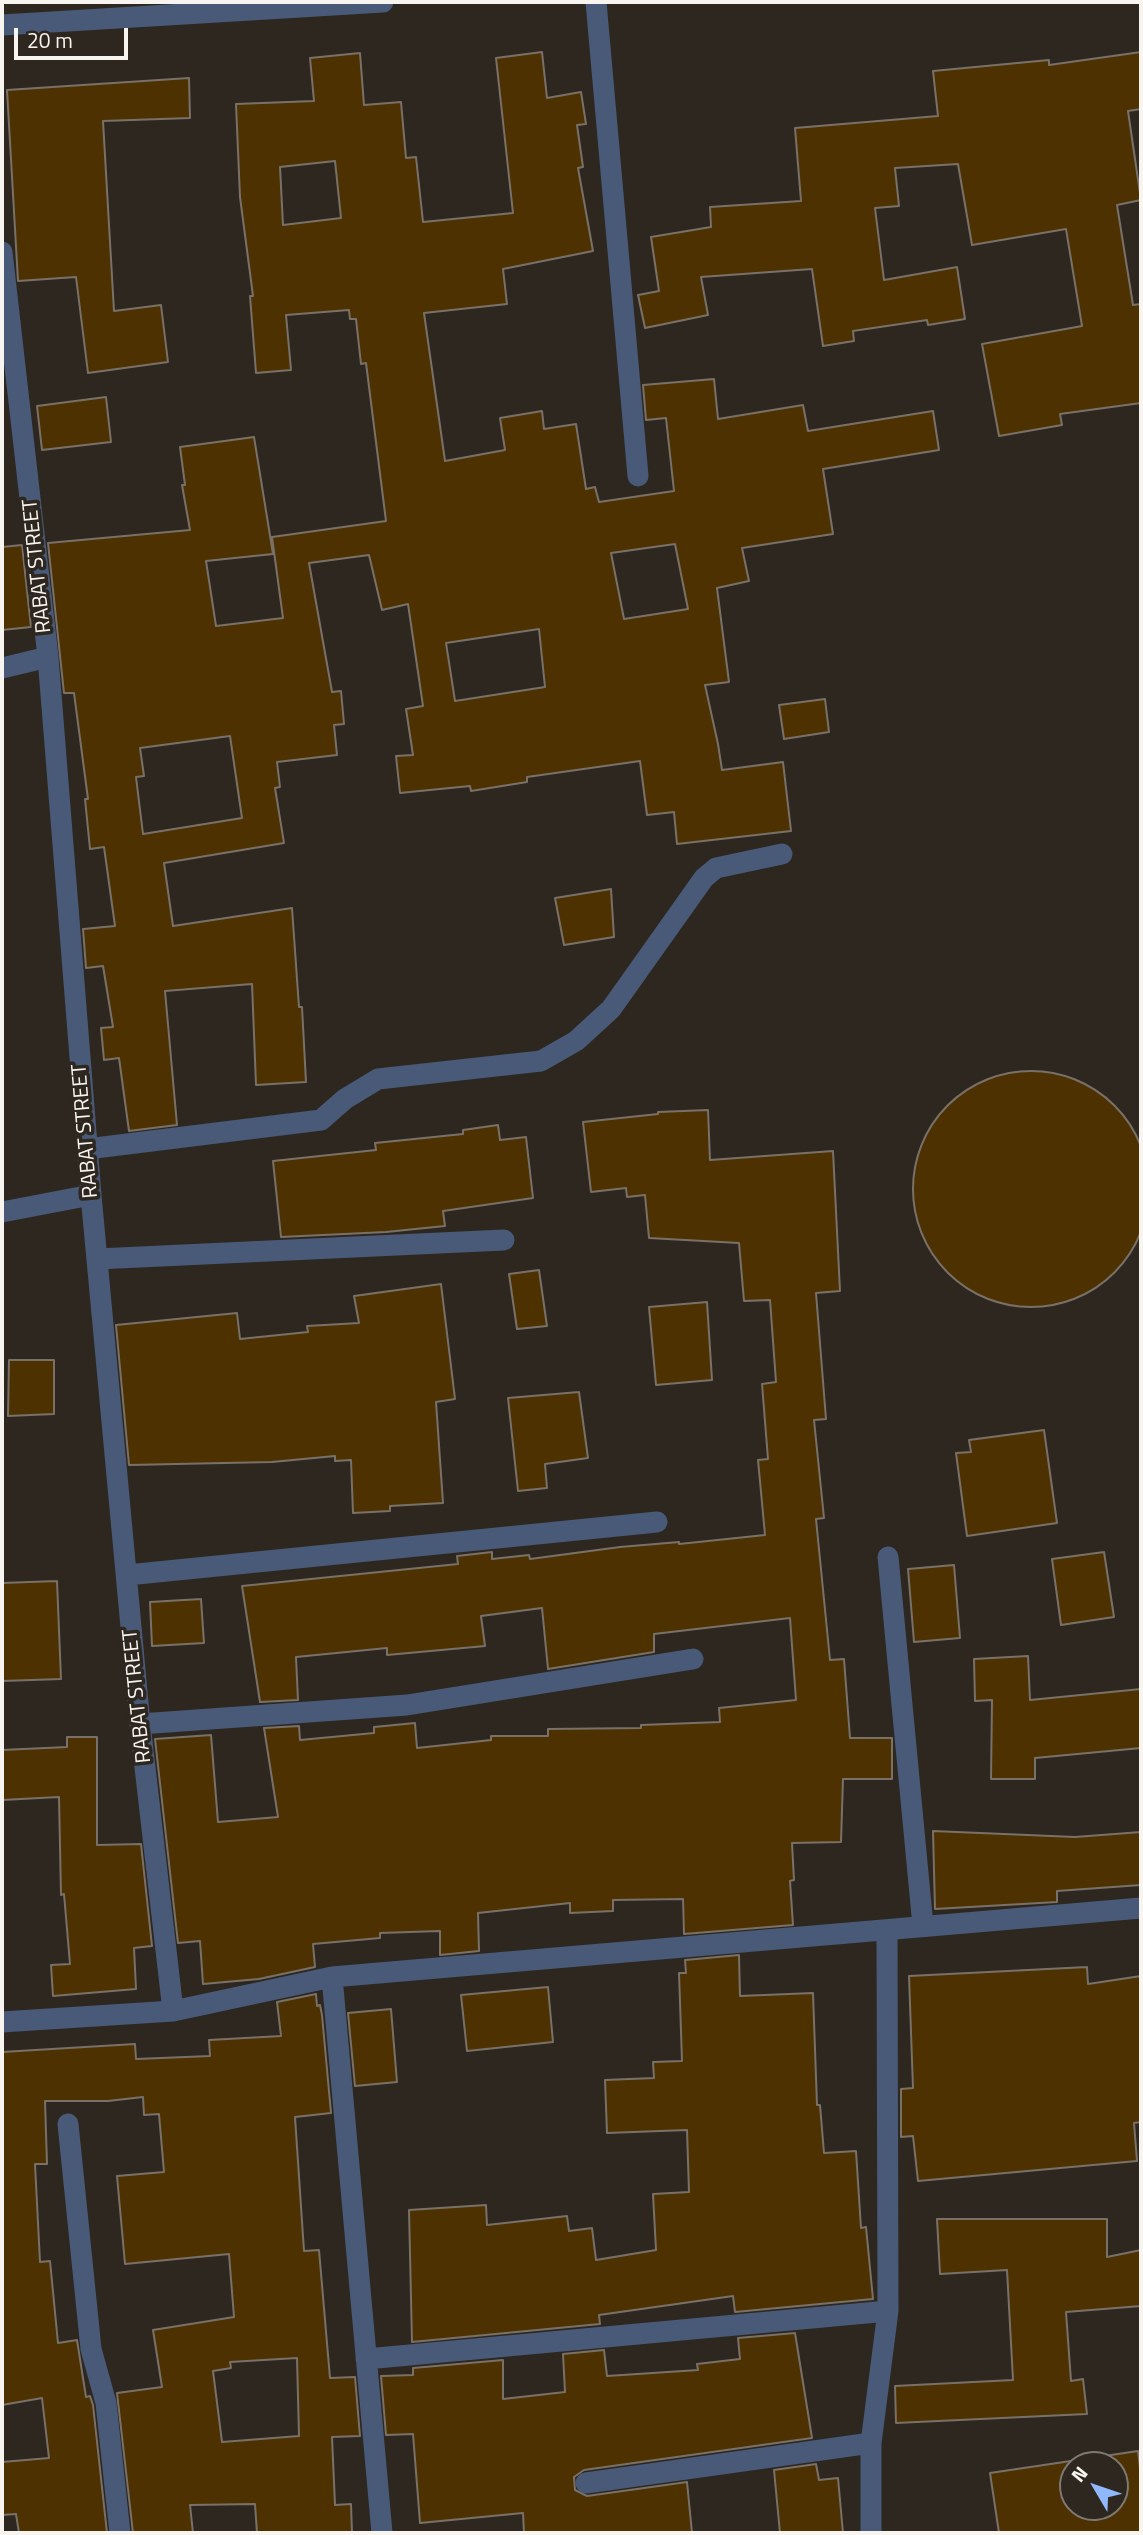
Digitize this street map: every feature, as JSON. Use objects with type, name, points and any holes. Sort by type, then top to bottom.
[{"type":"street","points":[[2,25],[383,2]]},
{"type":"street","points":[[596,2],[638,476]]},
{"type":"street","name":"RABAT STREET","points":[[2,252],[48,657],[91,1195],[140,1724],[173,2011]]},
{"type":"street","points":[[2,668],[48,657]]},
{"type":"street","points":[[87,1149],[321,1119],[345,1099],[378,1079],[541,1061],[576,1041],[611,1009],[704,878],[716,868],[782,855]]},
{"type":"street","points":[[2,1212],[91,1195]]},
{"type":"street","points":[[97,1259],[504,1240]]},
{"type":"street","points":[[127,1575],[657,1522]]},
{"type":"street","points":[[888,1557],[923,1926]]},
{"type":"street","points":[[140,1724],[407,1705],[693,1658]]},
{"type":"street","points":[[2,2022],[173,2011],[332,1977],[1141,1908]]},
{"type":"street","points":[[872,2533],[871,2443],[888,2311],[887,1930]]},
{"type":"street","points":[[332,1977],[382,2533]]},
{"type":"street","points":[[68,2124],[91,2349],[106,2403],[120,2533]]},
{"type":"street","points":[[366,2359],[888,2311]]},
{"type":"street","points":[[586,2483],[871,2443]]},
{"type":"building","points":[[542,52],[547,98],[581,92],[586,124],[577,125],[583,167],[578,168],[593,251],[503,269],[507,304],[424,313],[445,461],[505,450],[500,418],[542,411],[544,429],[576,424],[586,489],[595,487],[599,502],[674,491],[666,418],[646,420],[643,385],[714,379],[718,419],[803,405],[808,431],[933,411],[939,450],[823,469],[833,534],[742,548],[749,581],[717,588],[729,682],[705,685],[722,770],[783,762],[791,831],[677,844],[674,812],[647,815],[640,761],[527,777],[527,782],[471,791],[470,786],[400,793],[396,756],[413,755],[406,709],[423,706],[408,604],[382,610],[369,555],[309,563],[332,692],[341,691],[344,724],[334,725],[337,755],[277,762],[280,787],[275,788],[284,843],[164,863],[173,926],[292,908],[306,1082],[256,1085],[252,984],[165,991],[177,1125],[129,1131],[119,1058],[104,1060],[101,1028],[113,1027],[103,966],[86,968],[83,929],[115,926],[104,847],[90,849],[85,799],[88,799],[74,693],[64,693],[48,543],[190,530],[182,485],[185,485],[180,447],[254,437],[273,554],[206,561],[216,626],[283,618],[272,537],[386,521],[366,363],[361,364],[356,319],[350,319],[349,310],[286,315],[291,370],[256,373],[250,296],[253,296],[240,197],[236,104],[314,101],[310,58],[360,53],[364,105],[401,102],[406,158],[416,157],[423,222],[513,213],[496,58]],"holes":[[[335,161],[341,218],[283,225],[280,167]],[[675,544],[688,609],[624,619],[611,553]],[[539,629],[545,687],[455,701],[446,643]],[[230,736],[242,818],[143,834],[136,777],[144,776],[140,748]]]},
{"type":"building","points":[[1141,52],[1141,109],[1128,111],[1141,200],[1117,205],[1133,305],[1141,304],[1141,403],[1060,414],[1062,425],[999,436],[982,344],[1082,326],[1066,229],[972,245],[958,164],[895,168],[899,206],[875,208],[884,280],[957,267],[965,319],[928,325],[927,320],[853,331],[854,341],[823,346],[812,269],[701,277],[708,315],[645,328],[638,295],[659,291],[651,237],[711,227],[710,207],[801,201],[795,128],[938,116],[933,71],[1049,60],[1049,65]]},
{"type":"building","points":[[189,78],[190,118],[103,121],[114,311],[161,305],[168,362],[88,373],[76,277],[18,281],[7,90]]},
{"type":"building","points":[[106,397],[111,442],[42,450],[37,406]]},
{"type":"building","points":[[22,545],[31,627],[2,630],[2,547]]},
{"type":"building","points":[[825,699],[829,732],[784,739],[779,705]]},
{"type":"building","points":[[611,889],[614,937],[564,945],[555,898]]},
{"type":"building","points":[[1019,1071],[1043,1071],[1087,1085],[1115,1105],[1140,1144],[1147,1166],[1147,1212],[1140,1234],[1115,1273],[1087,1293],[1065,1302],[1043,1307],[1019,1307],[975,1293],[947,1273],[927,1245],[918,1223],[913,1201],[913,1177],[927,1133],[947,1105],[975,1085],[997,1076]]},
{"type":"building","points":[[708,1110],[710,1160],[833,1151],[840,1291],[816,1293],[826,1419],[814,1420],[824,1518],[816,1519],[830,1660],[844,1659],[850,1738],[892,1738],[892,1779],[843,1779],[841,1842],[792,1843],[794,1880],[790,1881],[793,1925],[684,1934],[683,1899],[613,1900],[613,1911],[570,1913],[570,1903],[478,1913],[479,1951],[440,1955],[440,1931],[380,1933],[380,1938],[313,1944],[315,1967],[259,1979],[203,1984],[200,1941],[178,1943],[155,1739],[211,1735],[218,1822],[278,1817],[264,1728],[299,1726],[300,1740],[374,1733],[374,1727],[415,1723],[417,1748],[491,1740],[491,1736],[548,1736],[548,1729],[641,1728],[641,1725],[720,1722],[719,1708],[796,1700],[790,1618],[654,1634],[654,1652],[548,1669],[542,1608],[481,1616],[485,1646],[387,1655],[387,1648],[296,1657],[298,1700],[260,1702],[242,1586],[458,1564],[457,1556],[492,1552],[492,1559],[529,1555],[530,1559],[620,1547],[765,1535],[758,1460],[768,1459],[762,1384],[776,1382],[770,1300],[744,1301],[739,1243],[649,1238],[645,1195],[627,1197],[626,1188],[591,1192],[583,1122],[658,1112]]},
{"type":"building","points":[[498,1125],[500,1140],[526,1137],[533,1198],[443,1211],[445,1226],[281,1237],[273,1161],[376,1150],[375,1143],[463,1134],[463,1130]]},
{"type":"building","points":[[539,1270],[547,1326],[517,1329],[509,1274]]},
{"type":"building","points":[[441,1284],[455,1399],[436,1402],[443,1503],[390,1506],[390,1511],[353,1513],[351,1460],[335,1461],[335,1456],[272,1462],[129,1465],[116,1325],[237,1313],[240,1339],[308,1332],[307,1326],[359,1323],[354,1296]]},
{"type":"building","points":[[707,1302],[712,1380],[656,1385],[649,1307]]},
{"type":"building","points":[[9,1360],[54,1360],[54,1414],[8,1416]]},
{"type":"building","points":[[579,1392],[588,1458],[545,1464],[547,1488],[518,1491],[508,1398]]},
{"type":"building","points":[[1044,1430],[1057,1523],[967,1536],[956,1453],[971,1452],[969,1440]]},
{"type":"building","points":[[1104,1552],[1114,1617],[1061,1625],[1052,1559]]},
{"type":"building","points":[[954,1565],[960,1638],[914,1642],[908,1569]]},
{"type":"building","points":[[57,1581],[61,1679],[2,1681],[2,1583]]},
{"type":"building","points":[[201,1599],[204,1643],[152,1646],[150,1602]]},
{"type":"building","points":[[1028,1656],[1030,1700],[1141,1689],[1141,1748],[1035,1758],[1035,1779],[991,1779],[992,1700],[975,1701],[974,1659]]},
{"type":"building","points":[[67,1737],[97,1737],[97,1845],[141,1844],[152,1946],[134,1948],[136,1989],[53,1996],[51,1965],[70,1964],[64,1894],[61,1895],[59,1797],[2,1800],[2,1750],[67,1747]]},
{"type":"building","points":[[933,1831],[1075,1837],[1141,1832],[1141,1885],[1057,1891],[1057,1902],[935,1909]]},
{"type":"building","points":[[739,1955],[740,1996],[813,1993],[817,2105],[820,2105],[824,2153],[856,2151],[861,2228],[866,2227],[873,2299],[735,2312],[733,2296],[599,2315],[600,2324],[412,2342],[409,2210],[486,2205],[487,2225],[567,2216],[569,2231],[592,2228],[596,2260],[656,2250],[653,2194],[689,2192],[687,2130],[607,2133],[605,2080],[654,2078],[653,2062],[682,2061],[679,1973],[686,1973],[685,1960]]},
{"type":"building","points":[[1087,1967],[1088,1984],[1141,1976],[1141,2122],[1134,2123],[1137,2161],[918,2181],[913,2136],[901,2137],[901,2089],[913,2088],[909,1976]]},
{"type":"building","points":[[548,1987],[553,2042],[467,2051],[461,1995]]},
{"type":"building","points":[[316,1994],[317,2006],[320,2005],[322,2015],[331,2113],[295,2117],[304,2251],[319,2250],[330,2378],[355,2377],[360,2436],[332,2437],[335,2505],[351,2504],[352,2533],[257,2533],[255,2504],[190,2505],[193,2533],[133,2533],[117,2393],[162,2387],[153,2330],[234,2317],[229,2254],[125,2264],[117,2176],[164,2172],[159,2114],[144,2115],[143,2097],[108,2101],[45,2101],[47,2164],[35,2164],[40,2262],[50,2261],[58,2343],[77,2340],[86,2397],[90,2396],[93,2405],[107,2533],[19,2533],[16,2514],[2,2515],[2,2462],[49,2458],[42,2398],[2,2405],[2,2052],[135,2044],[136,2059],[210,2056],[209,2040],[281,2036],[277,2002]],"holes":[[[297,2358],[299,2436],[222,2442],[213,2371],[231,2368],[230,2362]]]},
{"type":"building","points":[[391,2009],[397,2082],[355,2086],[348,2013]]},
{"type":"building","points":[[937,2219],[1107,2219],[1107,2257],[1141,2250],[1141,2306],[1066,2312],[1071,2381],[1083,2379],[1087,2414],[896,2423],[895,2386],[1013,2380],[1007,2270],[940,2274]]},
{"type":"building","points":[[795,2333],[812,2438],[584,2470],[574,2477],[575,2490],[587,2496],[687,2482],[692,2533],[524,2533],[523,2513],[420,2523],[413,2434],[386,2435],[381,2376],[413,2375],[413,2368],[503,2360],[503,2399],[565,2392],[563,2354],[604,2350],[607,2376],[698,2370],[697,2364],[740,2359],[738,2338]]},
{"type":"building","points":[[1138,2451],[1141,2533],[999,2533],[990,2473],[1059,2463],[1059,2521],[1129,2521],[1129,2452]]},
{"type":"building","points":[[816,2464],[819,2480],[838,2478],[843,2533],[780,2533],[774,2470]]}]
